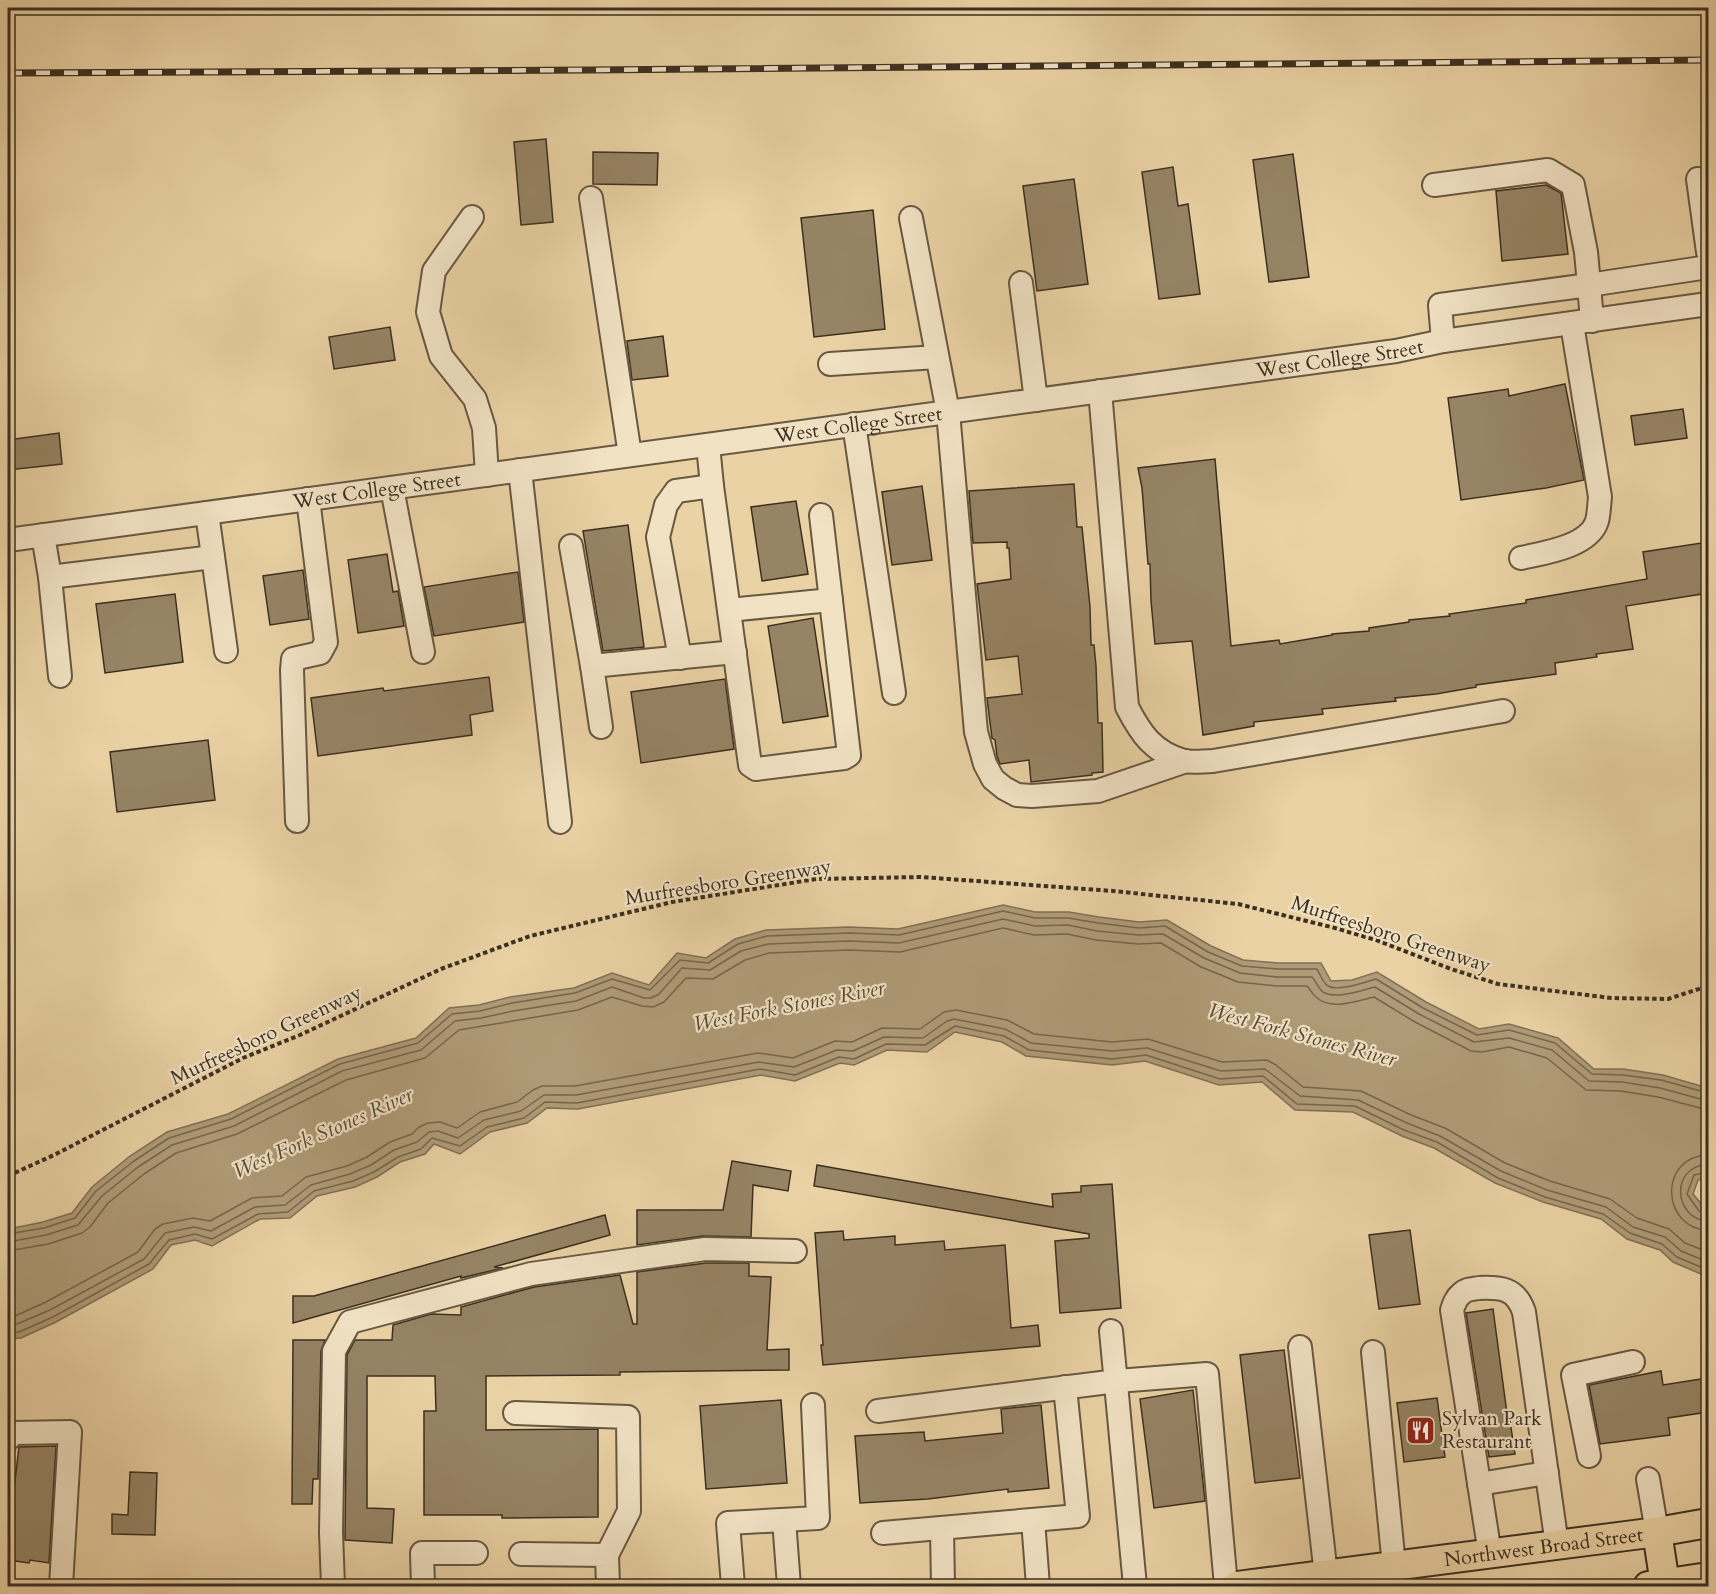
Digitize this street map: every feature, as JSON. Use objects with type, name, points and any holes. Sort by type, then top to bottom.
[{"type":"main road","name":"Northwest Broad Street","points":[[1237,1587],[1657,1532],[1708,1523]]},
{"type":"main road","points":[[1657,1532],[1659,1586],[1708,1577]]},
{"type":"street","points":[[1434,185],[1548,170],[1573,185],[1586,252],[1589,285],[1582,323],[1600,497],[1596,523],[1585,537],[1565,548],[1521,558]]},
{"type":"street","points":[[1698,179],[1708,252]]},
{"type":"street","points":[[591,198],[630,455]]},
{"type":"street","points":[[471,217],[434,271],[428,312],[441,356],[475,399],[484,428],[487,475]]},
{"type":"street","points":[[911,218],[948,412],[976,732],[985,764],[993,780],[1017,795],[1098,791],[1185,761],[1213,761],[1503,711]]},
{"type":"street","points":[[1443,341],[1440,305],[1708,267]]},
{"type":"street","points":[[1021,283],[1036,400]]},
{"type":"street","name":"West College Street","points":[[8,540],[1396,351],[1443,341],[1708,304]]},
{"type":"street","points":[[831,364],[937,357]]},
{"type":"street","points":[[1100,391],[1127,707],[1142,734],[1162,751],[1185,761]]},
{"type":"street","points":[[854,424],[894,693]]},
{"type":"street","points":[[708,445],[752,768],[844,758],[849,755],[821,515]]},
{"type":"street","points":[[520,470],[560,822]]},
{"type":"street","points":[[680,658],[658,537],[666,505],[676,491],[712,486]]},
{"type":"street","points":[[392,488],[423,652]]},
{"type":"street","points":[[297,821],[293,659],[320,653],[326,642],[308,499]]},
{"type":"street","points":[[207,513],[226,651]]},
{"type":"street","points":[[43,535],[50,577],[60,676]]},
{"type":"street","points":[[571,546],[601,727]]},
{"type":"street","points":[[50,577],[213,557]]},
{"type":"street","points":[[729,610],[831,600]]},
{"type":"street","points":[[592,666],[735,652]]},
{"type":"street","points":[[333,1587],[331,1533],[334,1351],[350,1322],[531,1274],[705,1249],[795,1251]]},
{"type":"street","points":[[1490,1554],[1452,1310],[1456,1300],[1469,1289],[1498,1287],[1508,1291],[1521,1304],[1524,1312],[1557,1545]]},
{"type":"street","points":[[1111,1331],[1123,1380],[1135,1587]]},
{"type":"street","points":[[1300,1347],[1326,1575]]},
{"type":"street","points":[[1373,1352],[1394,1566]]},
{"type":"street","points":[[1589,1456],[1573,1375],[1634,1362]]},
{"type":"street","points":[[878,1411],[1123,1380],[1207,1374],[1226,1587]]},
{"type":"street","points":[[883,1533],[1078,1516],[1065,1387]]},
{"type":"street","points":[[733,1587],[728,1523],[818,1518],[813,1405]]},
{"type":"street","points":[[515,1413],[628,1417],[629,1511],[607,1555],[608,1587]]},
{"type":"street","points":[[8,1439],[14,1433],[70,1432],[61,1587]]},
{"type":"street","points":[[1479,1484],[1547,1473]]},
{"type":"street","points":[[1648,1479],[1657,1532]]},
{"type":"street","points":[[784,1520],[789,1587]]},
{"type":"street","points":[[1033,1520],[1038,1587]]},
{"type":"street","points":[[942,1528],[943,1587]]},
{"type":"street","points":[[423,1587],[422,1553],[476,1553]]},
{"type":"street","points":[[520,1554],[607,1555]]},
{"type":"path","name":"Murfreesboro Greenway","points":[[8,1176],[54,1155],[243,1058],[300,1035],[441,969],[530,936],[672,902],[816,879],[921,878],[1113,891],[1238,904],[1376,940],[1451,969],[1498,984],[1611,998],[1645,999],[1668,999],[1708,986]]},
{"type":"water","name":"West Fork Stones River","points":[[1003,905],[1035,912],[1069,912],[1139,922],[1167,920],[1211,946],[1243,960],[1321,963],[1331,981],[1352,980],[1377,972],[1426,1002],[1479,1029],[1509,1024],[1558,1038],[1594,1069],[1623,1069],[1663,1075],[1708,1088],[1708,1177],[1698,1180],[1693,1194],[1704,1207],[1708,1208],[1708,1277],[1673,1262],[1660,1250],[1627,1239],[1601,1219],[1543,1202],[1495,1183],[1434,1148],[1402,1136],[1353,1112],[1295,1110],[1262,1082],[1219,1085],[1145,1061],[1112,1065],[1026,1056],[1002,1042],[955,1032],[927,1052],[887,1050],[854,1065],[840,1063],[795,1081],[761,1075],[578,1109],[547,1108],[527,1123],[490,1132],[460,1154],[434,1144],[425,1154],[400,1162],[377,1177],[355,1187],[317,1196],[290,1218],[260,1219],[212,1246],[195,1240],[171,1245],[153,1269],[56,1322],[21,1338],[8,1339],[8,1229],[72,1213],[92,1187],[130,1156],[167,1132],[228,1114],[338,1059],[416,1038],[449,1008],[574,988],[612,973],[649,985],[677,953],[706,958],[735,939],[766,930],[849,927],[898,929]]},
{"type":"building","points":[[546,139],[553,222],[521,225],[514,142]]},
{"type":"building","points":[[593,152],[658,153],[657,185],[593,184]]},
{"type":"building","points":[[1293,154],[1309,277],[1269,282],[1253,160]]},
{"type":"building","points":[[1173,167],[1178,206],[1188,204],[1200,294],[1159,299],[1142,172]]},
{"type":"building","points":[[1074,179],[1088,284],[1037,291],[1023,186]]},
{"type":"building","points":[[1546,185],[1561,193],[1568,254],[1502,261],[1496,191]]},
{"type":"building","points":[[873,210],[885,329],[814,337],[801,218]]},
{"type":"building","points":[[390,327],[395,360],[334,369],[329,337]]},
{"type":"building","points":[[663,336],[668,376],[632,380],[627,341]]},
{"type":"building","points":[[1565,384],[1584,480],[1461,500],[1448,398],[1508,389],[1509,396]]},
{"type":"building","points":[[1683,409],[1687,438],[1635,445],[1631,416]]},
{"type":"building","points":[[59,433],[62,464],[8,470],[8,440]]},
{"type":"building","points":[[1215,459],[1231,646],[1279,640],[1280,644],[1332,634],[1369,631],[1369,628],[1409,622],[1409,620],[1450,616],[1449,614],[1526,603],[1526,600],[1647,579],[1643,552],[1708,542],[1708,593],[1626,606],[1633,649],[1555,663],[1556,674],[1476,685],[1476,687],[1436,694],[1395,698],[1396,701],[1322,709],[1323,714],[1254,722],[1254,726],[1203,735],[1192,641],[1155,644],[1150,564],[1148,564],[1142,488],[1138,468]]},
{"type":"building","points":[[1074,484],[1077,527],[1082,527],[1090,607],[1091,645],[1094,645],[1098,723],[1102,723],[1103,772],[1031,782],[1029,760],[1000,764],[995,740],[992,738],[987,698],[1022,694],[1018,656],[986,660],[977,584],[1011,579],[1009,548],[1007,548],[1007,542],[973,543],[969,491]]},
{"type":"building","points":[[922,486],[932,560],[892,565],[882,492]]},
{"type":"building","points":[[796,501],[808,574],[762,581],[751,507]]},
{"type":"building","points":[[628,525],[644,647],[603,651],[583,531]]},
{"type":"building","points":[[387,554],[393,592],[398,591],[404,626],[358,633],[348,560]]},
{"type":"building","points":[[303,570],[309,619],[270,625],[263,576]]},
{"type":"building","points":[[518,572],[524,622],[434,636],[424,587]]},
{"type":"building","points":[[175,594],[183,662],[105,673],[96,604]]},
{"type":"building","points":[[813,618],[828,716],[783,723],[768,626]]},
{"type":"building","points":[[489,677],[493,711],[470,715],[472,735],[318,756],[311,698]]},
{"type":"building","points":[[725,679],[734,749],[641,763],[631,692]]},
{"type":"building","points":[[208,740],[215,800],[117,812],[110,752]]},
{"type":"building","points":[[732,1161],[791,1171],[788,1191],[753,1185],[751,1237],[703,1236],[637,1245],[637,1210],[723,1210]]},
{"type":"building","points":[[817,1165],[1053,1207],[1052,1194],[1081,1192],[1081,1186],[1112,1184],[1121,1308],[1060,1313],[1055,1241],[1089,1238],[1089,1234],[814,1186]]},
{"type":"building","points":[[605,1215],[610,1235],[494,1267],[503,1268],[461,1278],[461,1276],[293,1323],[293,1296],[314,1296]]},
{"type":"building","points":[[1410,1230],[1420,1304],[1379,1309],[1369,1235]]},
{"type":"building","points":[[843,1231],[844,1240],[895,1236],[895,1245],[944,1241],[945,1250],[1005,1245],[1011,1328],[1038,1325],[1040,1346],[823,1365],[815,1233]]},
{"type":"building","points":[[706,1263],[749,1263],[749,1276],[771,1277],[767,1350],[789,1349],[789,1370],[486,1376],[486,1430],[598,1429],[598,1517],[502,1518],[502,1515],[424,1515],[424,1411],[436,1411],[435,1376],[367,1376],[367,1508],[394,1509],[392,1543],[345,1540],[347,1355],[355,1340],[392,1340],[393,1325],[431,1314],[461,1315],[461,1307],[534,1287],[620,1275],[633,1324],[637,1324],[637,1272]]},
{"type":"building","points":[[1493,1309],[1508,1421],[1510,1421],[1515,1454],[1489,1457],[1466,1313]]},
{"type":"building","points":[[293,1340],[325,1340],[321,1351],[318,1479],[313,1479],[312,1504],[292,1504]]},
{"type":"building","points":[[1284,1350],[1300,1478],[1255,1483],[1240,1355]]},
{"type":"building","points":[[1661,1371],[1663,1385],[1708,1378],[1708,1412],[1668,1418],[1670,1435],[1600,1444],[1589,1385]]},
{"type":"building","points":[[1193,1390],[1205,1501],[1154,1508],[1140,1399]]},
{"type":"building","name":"Sylvan Park Restaurant","points":[[1437,1398],[1445,1457],[1404,1462],[1397,1403]]},
{"type":"building","points":[[781,1400],[787,1483],[706,1489],[700,1406]]},
{"type":"building","points":[[1041,1405],[1049,1488],[1008,1492],[1008,1489],[928,1499],[860,1503],[855,1436],[924,1432],[925,1441],[1003,1433],[1001,1409]]},
{"type":"building","points":[[56,1446],[49,1563],[8,1560],[8,1540],[19,1447]]},
{"type":"building","points":[[130,1472],[157,1473],[155,1535],[112,1534],[112,1514],[128,1515]]},
{"type":"railway","points":[[8,73],[1708,60]]},
{"type":"place","name":"Sylvan Park Restaurant","points":[[1421,1430]]}]
